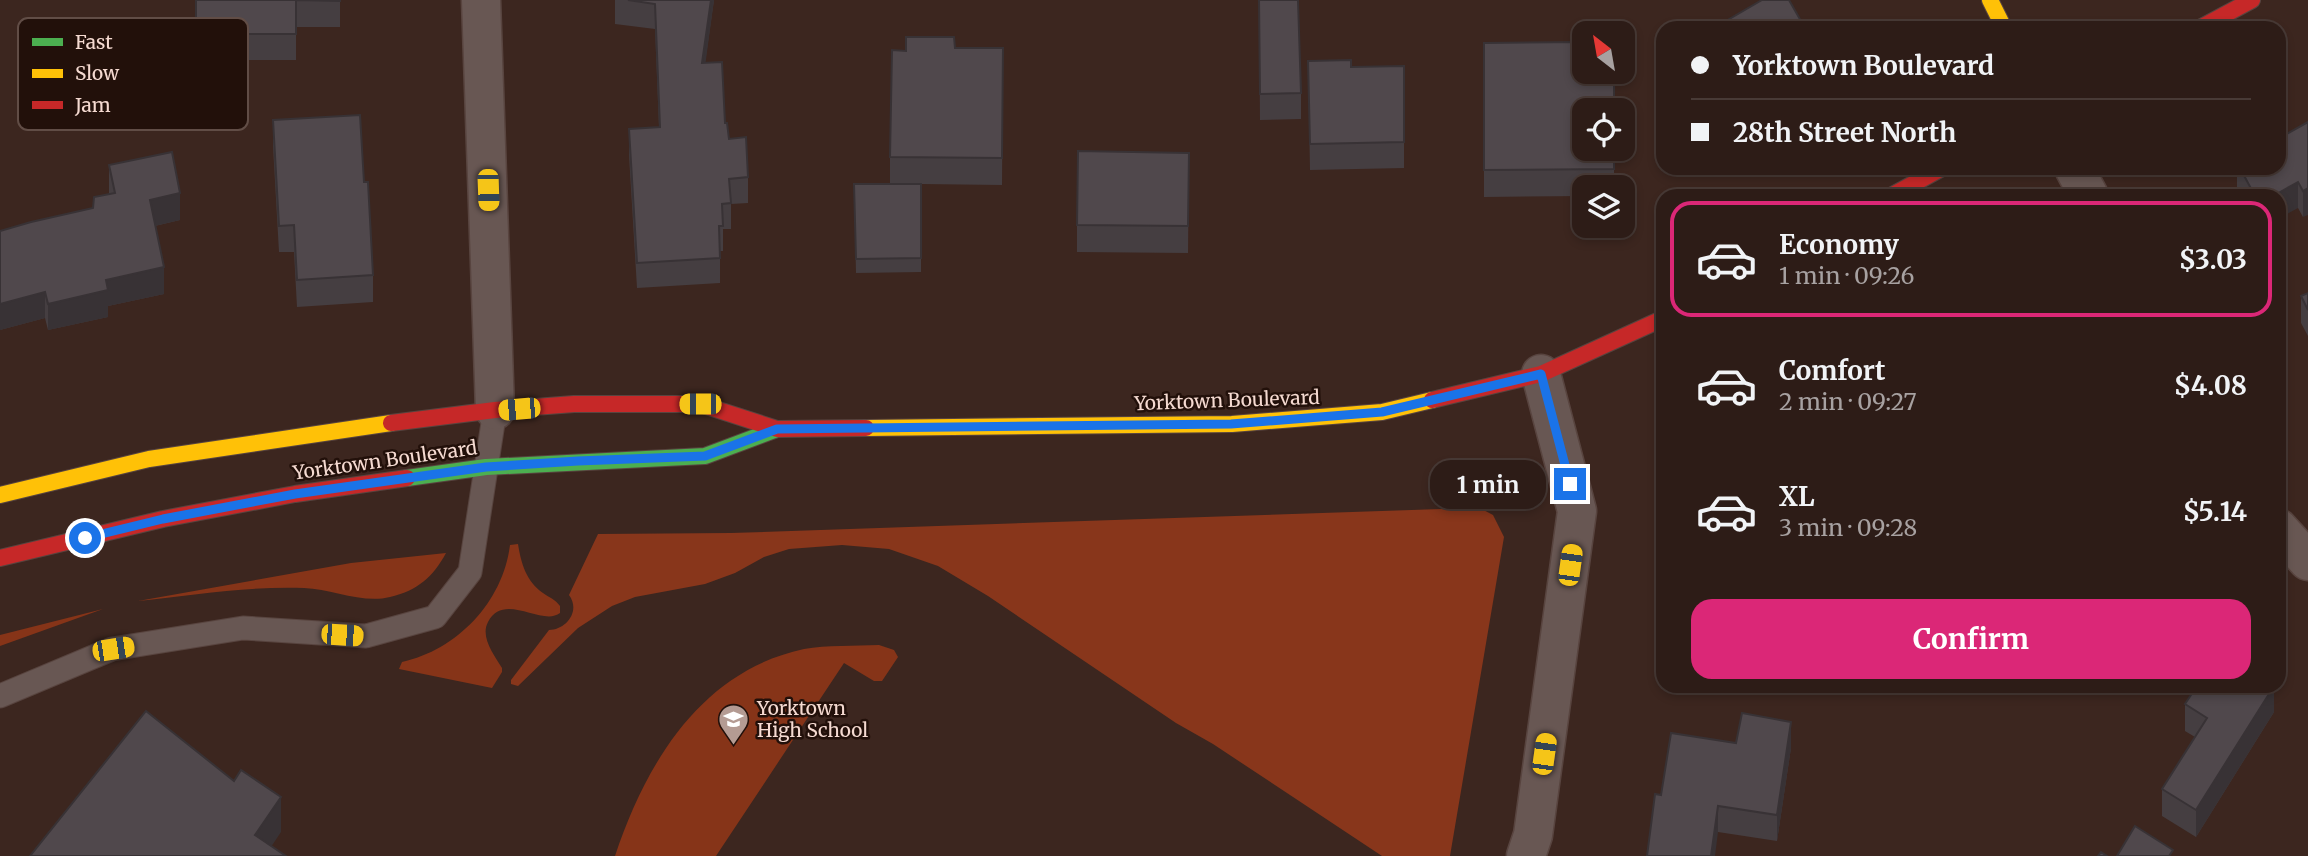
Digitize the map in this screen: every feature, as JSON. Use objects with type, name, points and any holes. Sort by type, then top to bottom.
[{"type":"street","points":[[481,0],[495,411]]},
{"type":"street","points":[[1990,0],[2000,21]]},
{"type":"street","points":[[2213,21],[2252,0]]},
{"type":"street","points":[[1904,189],[1929,175]]},
{"type":"street","name":"Yorktown Boulevard","points":[[0,495],[149,459],[325,431],[574,404],[700,404],[777,429],[1231,424],[1382,412],[1541,374],[1656,322]]},
{"type":"street","points":[[1526,856],[1533,835],[1577,511],[1541,374]]},
{"type":"street","name":"Yorktown Boulevard","points":[[0,558],[163,519],[295,494],[486,467],[705,456],[777,429]]},
{"type":"street","points":[[2286,537],[2308,561]]},
{"type":"lane","points":[[0,696],[113,649],[243,628],[366,636],[435,617],[470,572],[495,411]]},
{"type":"shaded area","points":[[1476,506],[1493,515],[1504,537],[1450,856],[1382,856],[1213,744],[1176,723],[988,596],[938,566],[889,549],[842,545],[789,549],[764,557],[735,573],[705,584],[635,597],[612,606],[578,628],[518,686],[511,684],[511,680],[549,630],[561,627],[570,618],[573,607],[569,595],[598,534],[731,533]]},
{"type":"shaded area","points":[[518,544],[528,577],[537,588],[560,606],[560,613],[543,616],[503,609],[495,613],[488,622],[486,634],[502,672],[492,688],[399,669],[402,662],[441,647],[474,620],[498,586],[510,545]]},
{"type":"shaded area","points":[[446,553],[430,576],[416,587],[380,599],[315,589],[263,588],[138,601],[351,563]]},
{"type":"shaded area","points":[[103,609],[0,646],[0,635]]},
{"type":"shaded area","points":[[879,645],[894,650],[898,657],[882,681],[874,681],[844,663],[716,856],[615,856],[643,788],[661,755],[707,700],[735,678],[768,660],[804,649]]},
{"type":"building","points":[[196,0],[296,0],[296,34],[248,34],[248,18],[196,18]]},
{"type":"building","points":[[628,0],[711,0],[702,63],[722,62],[725,123],[729,139],[746,137],[748,177],[729,179],[731,203],[722,204],[723,226],[719,226],[720,258],[637,263],[629,129],[660,127],[655,4]]},
{"type":"building","points":[[1259,0],[1298,0],[1301,93],[1260,94]]},
{"type":"building","points":[[1762,0],[1789,0],[1801,21],[1726,21]]},
{"type":"building","points":[[906,37],[954,37],[955,48],[1003,48],[1002,158],[890,157],[892,50],[906,51]]},
{"type":"building","points":[[1572,42],[1572,84],[1614,84],[1614,98],[1572,98],[1572,161],[1614,161],[1614,169],[1484,170],[1484,43]]},
{"type":"building","points":[[1351,60],[1351,67],[1404,66],[1404,142],[1310,144],[1308,61]]},
{"type":"building","points":[[360,115],[364,182],[368,182],[373,275],[297,280],[294,225],[279,226],[273,120]]},
{"type":"building","points":[[2308,122],[2308,188],[2303,191],[2298,182],[2286,189],[2251,189],[2244,175],[2286,175],[2286,134]]},
{"type":"building","points":[[1078,151],[1189,153],[1188,226],[1077,225]]},
{"type":"building","points":[[172,152],[180,193],[150,200],[164,267],[106,280],[108,290],[48,304],[45,292],[0,304],[0,231],[93,208],[94,197],[115,193],[109,165]]},
{"type":"building","points":[[854,184],[921,184],[921,258],[856,259]]},
{"type":"building","points":[[2308,293],[2308,310],[2301,296]]},
{"type":"building","points":[[2192,693],[2270,693],[2196,810],[2162,789],[2207,718],[2185,704]]},
{"type":"building","points":[[146,711],[234,781],[241,770],[281,797],[255,835],[286,856],[30,856]]},
{"type":"building","points":[[1742,713],[1791,722],[1777,815],[1718,806],[1711,856],[1647,856],[1655,794],[1661,795],[1671,733],[1736,743]]},
{"type":"building","points":[[2135,826],[2173,850],[2169,856],[2117,856]]},
{"type":"traffic: fast","points":[[407,478],[486,467],[705,456],[777,429]]},
{"type":"traffic: slow","points":[[1990,0],[2000,21]]},
{"type":"traffic: slow","points":[[866,428],[1232,424],[1382,412],[1432,400]]},
{"type":"traffic: slow","points":[[0,495],[149,459],[391,423]]},
{"type":"traffic: jam","points":[[2213,21],[2252,0]]},
{"type":"traffic: jam","points":[[1904,189],[1929,175]]},
{"type":"traffic: jam","points":[[1432,400],[1541,374],[1656,322]]},
{"type":"traffic: jam","points":[[391,423],[495,410],[574,404],[700,404],[777,429],[866,428]]},
{"type":"traffic: jam","points":[[0,558],[163,519],[295,494],[407,478]]},
{"type":"place","name":"Yorktown High School","points":[[734,746]]},
{"type":"route","points":[[85,538],[163,519],[295,494],[486,467],[705,456],[777,429],[1231,424],[1382,412],[1541,374],[1570,484]]}]
